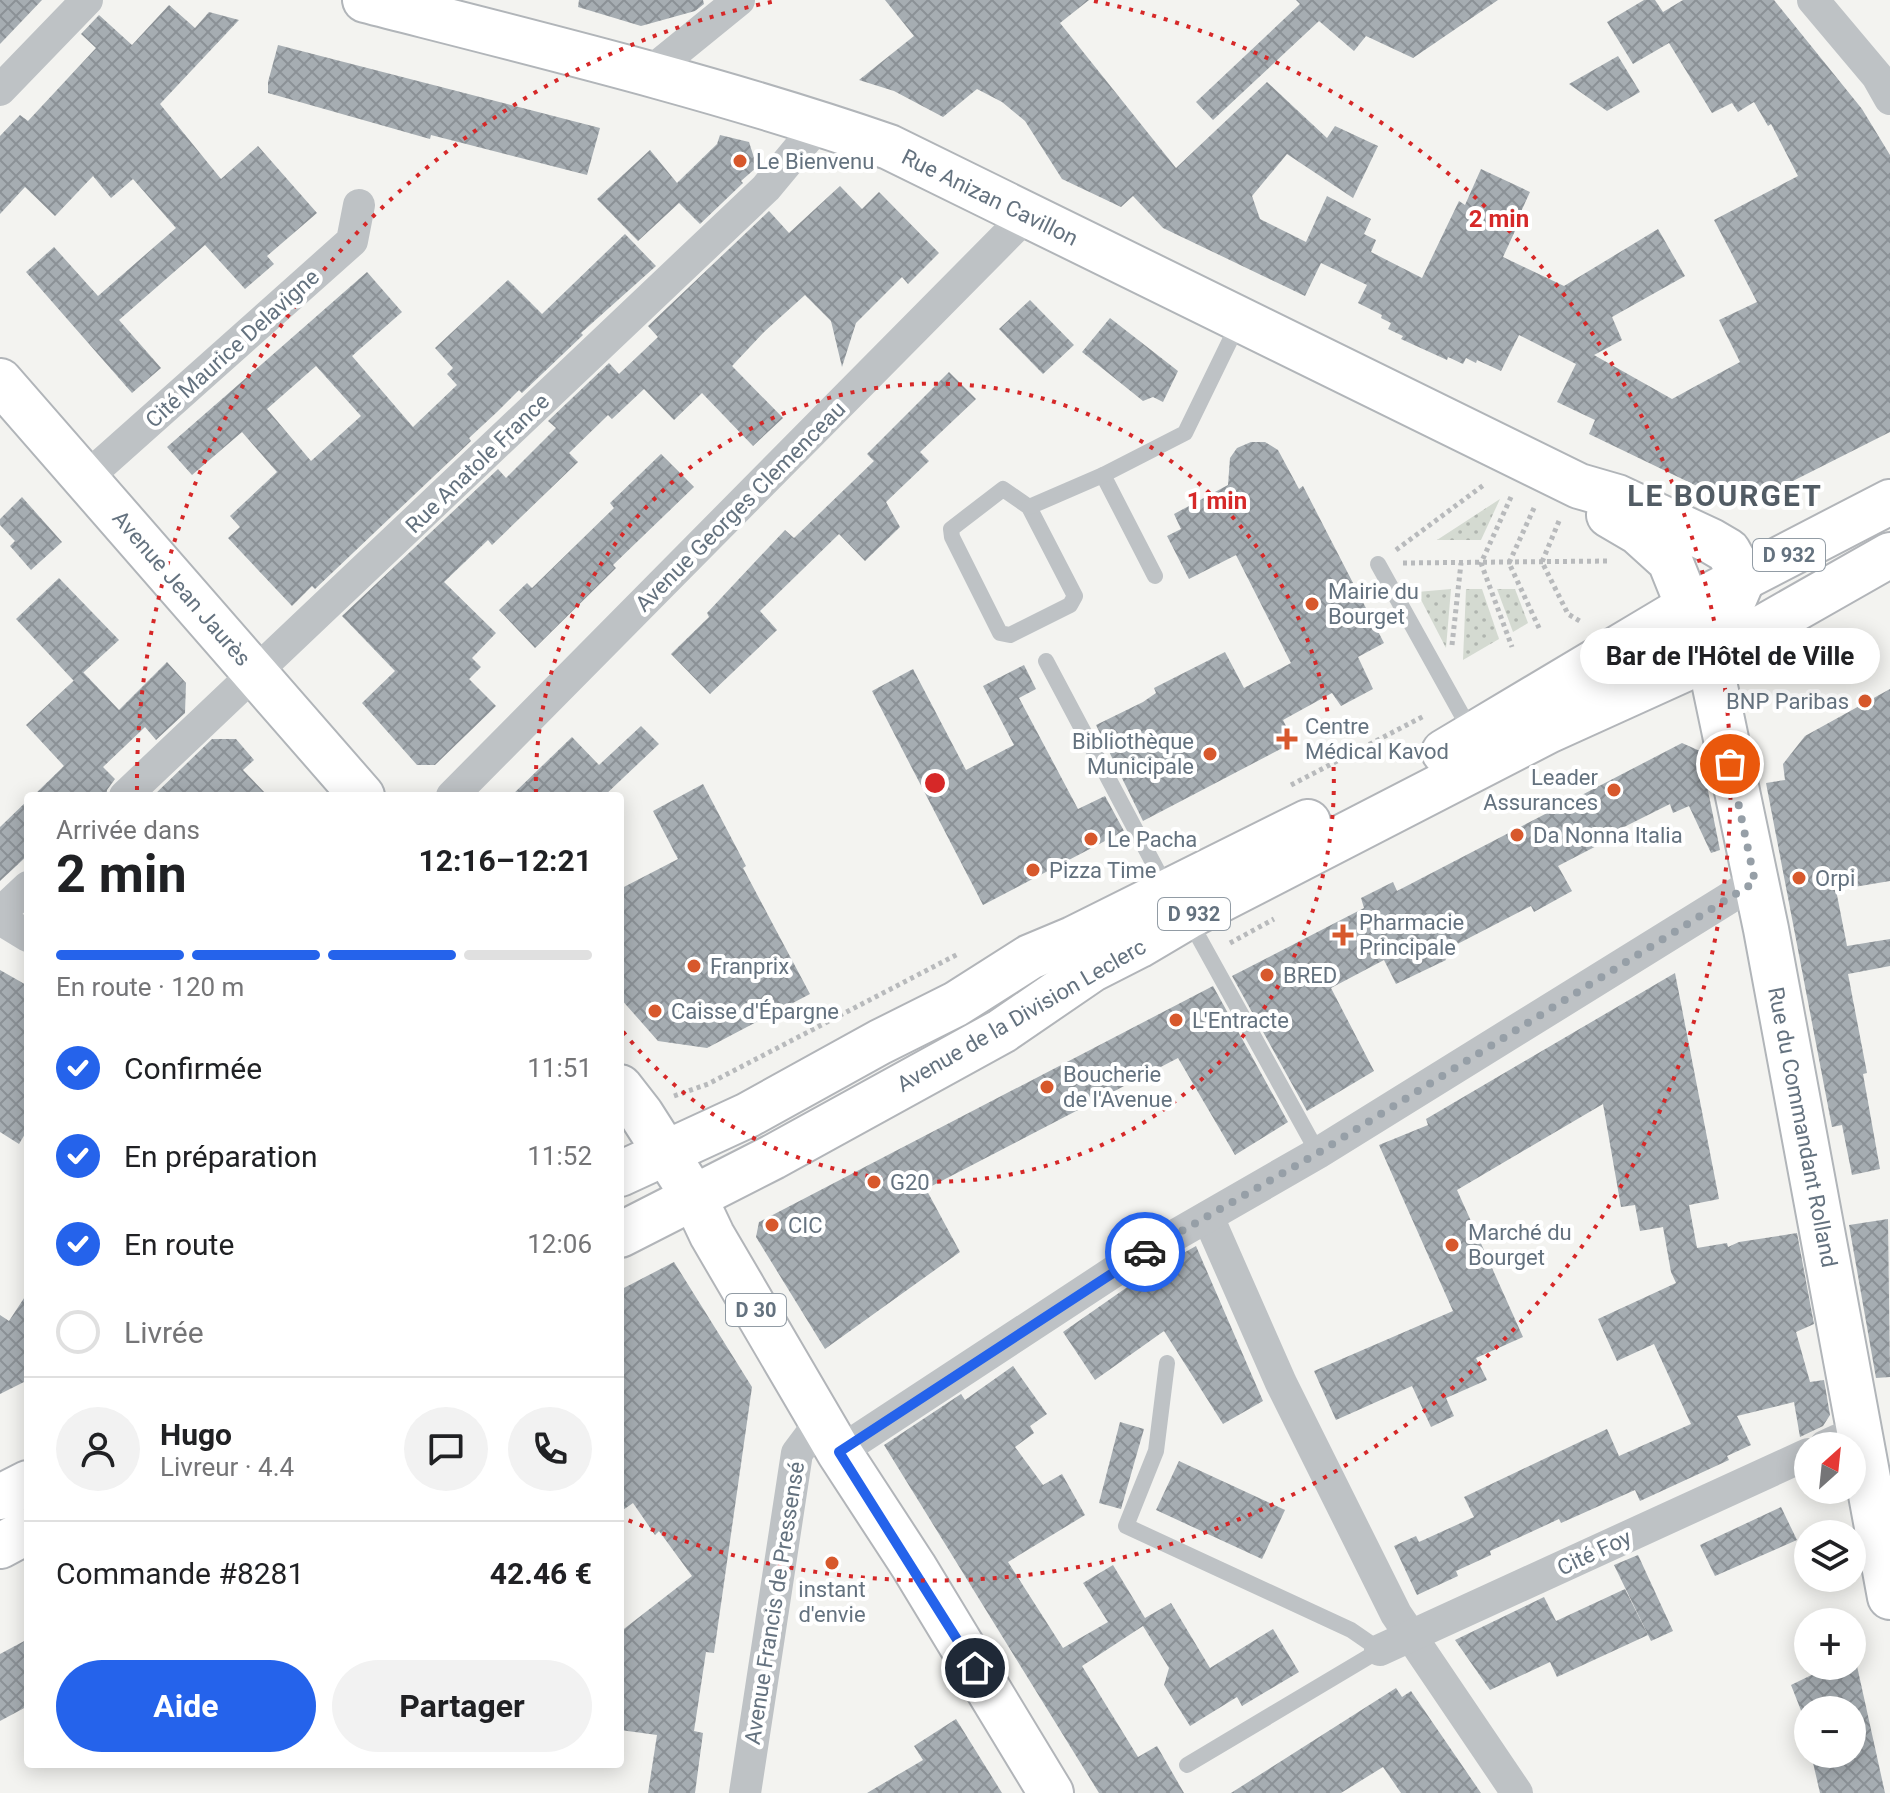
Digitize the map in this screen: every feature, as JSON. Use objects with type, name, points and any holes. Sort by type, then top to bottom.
[{"type":"main road","name":"Rue Anizan Cavillon","points":[[365,0],[648,74],[820,123],[889,147],[1240,320],[1569,504],[1609,516],[1638,532],[1670,561],[1709,658]]},
{"type":"main road","name":"Avenue Jean Jaurès","points":[[0,381],[359,792]]},
{"type":"main road","name":"Rue Anizan Cavillon","points":[[1569,504],[1617,497],[1728,551],[1743,578]]},
{"type":"main road","name":"Avenue de la Division Leclerc","points":[[624,1233],[1002,1031],[1091,970],[1138,946],[1219,864],[1340,806],[1474,736],[1687,607],[1890,502]]},
{"type":"main road","name":"Avenue de la Division Leclerc","points":[[624,1172],[748,1115],[956,1004],[1030,957],[1178,904],[1709,658],[1890,555]]},
{"type":"main road","points":[[1709,658],[1743,578]]},
{"type":"main road","name":"Rue du Commandant Rolland","points":[[1709,658],[1805,1137],[1841,1432]]},
{"type":"main road","points":[[624,1093],[694,1197]]},
{"type":"main road","name":"D 30","points":[[694,1197],[712,1235],[830,1436],[914,1567],[1051,1793]]},
{"type":"main road","points":[[0,1497],[24,1485]]},
{"type":"main road","name":"Rue du Commandant Rolland","points":[[1861,1504],[1890,1597]]},
{"type":"main road","points":[[0,1546],[24,1533]]},
{"type":"street","points":[[0,90],[87,0]]},
{"type":"street","points":[[648,74],[739,0]]},
{"type":"street","points":[[1813,0],[1877,76],[1890,99]]},
{"type":"street","name":"Rue Anatole France","points":[[129,792],[766,188],[820,123]]},
{"type":"street","name":"Cité Maurice Delavigne","points":[[85,479],[352,241],[359,205]]},
{"type":"street","name":"Avenue Georges Clemenceau","points":[[456,792],[1027,215]]},
{"type":"street","name":"Avenue Francis de Pressensé","points":[[745,1793],[797,1453],[1318,1153],[1755,882]]},
{"type":"street","points":[[24,891],[0,916],[24,933]]},
{"type":"street","points":[[1208,1217],[1281,1383],[1396,1614],[1517,1793]]},
{"type":"street","name":"Cité Foy","points":[[1380,1650],[1794,1460]]},
{"type":"lane","points":[[1029,507],[1103,475],[1185,433],[1240,320]]},
{"type":"lane","points":[[1103,475],[1155,576]]},
{"type":"lane","points":[[1003,489],[1029,507],[1075,596],[1070,605],[1010,635],[1000,633],[952,537],[951,529],[1003,489]]},
{"type":"lane","points":[[1378,564],[1474,736]]},
{"type":"lane","points":[[1046,661],[1318,1153]]},
{"type":"lane","points":[[1167,1363],[1156,1451],[1126,1526],[1351,1630],[1380,1650],[1187,1765]]},
{"type":"path","points":[[1378,564],[1485,484]]},
{"type":"path","points":[[1511,497],[1481,563],[1512,647]]},
{"type":"path","points":[[1542,562],[1569,504]]},
{"type":"path","points":[[1534,508],[1509,563],[1540,630]]},
{"type":"path","points":[[1378,564],[1670,561]]},
{"type":"path","points":[[1542,562],[1568,614]]},
{"type":"path","points":[[1445,686],[1450,669],[1461,563]]},
{"type":"shaded area","points":[[1500,499],[1481,540],[1437,540]]},
{"type":"shaded area","points":[[1451,589],[1446,648],[1417,592]]},
{"type":"shaded area","points":[[1466,589],[1482,589],[1499,639],[1463,660]]},
{"type":"shaded area","points":[[1497,589],[1515,589],[1528,623],[1513,632]]},
{"type":"building","points":[[0,0],[42,0],[0,44]]},
{"type":"building","points":[[579,0],[703,0],[704,4],[695,11],[641,26],[578,7]]},
{"type":"building","points":[[885,0],[1089,0],[1060,23],[1176,168],[1267,82],[1327,138],[1335,126],[1378,146],[1353,198],[1287,154],[1252,196],[1260,219],[1306,242],[1327,196],[1371,219],[1364,234],[1376,240],[1371,252],[1422,278],[1459,201],[1465,205],[1481,169],[1530,192],[1503,257],[1564,286],[1658,229],[1685,276],[1612,317],[1622,340],[1594,355],[1672,399],[1740,362],[1719,320],[1757,302],[1714,220],[1798,176],[1771,124],[1768,126],[1754,102],[1738,112],[1732,103],[1712,113],[1669,43],[1633,64],[1607,22],[1644,0],[1655,0],[1663,12],[1683,0],[1774,0],[1862,109],[1890,155],[1890,432],[1753,501],[1732,503],[1589,434],[1595,420],[1557,402],[1576,364],[1519,335],[1501,371],[1477,360],[1476,363],[1466,358],[1463,364],[1448,357],[1447,360],[1401,339],[1403,336],[1388,329],[1391,323],[1381,318],[1382,315],[1358,303],[1367,285],[1321,263],[1305,296],[1163,228],[1133,196],[1121,207],[1062,179],[1025,121],[1002,102],[977,89],[943,117],[894,91],[859,80],[914,36]]},
{"type":"building","points":[[1296,0],[1498,0],[1413,58],[1366,36],[1354,51],[1319,21],[1213,120],[1196,102],[1300,4]]},
{"type":"building","points":[[169,5],[195,28],[209,12],[239,20],[160,104],[221,179],[258,146],[317,213],[267,256],[274,264],[245,289],[205,245],[119,320],[161,368],[132,393],[26,272],[54,247],[98,296],[176,228],[133,179],[111,198],[93,176],[55,216],[25,187],[0,214],[0,136],[20,115],[28,121],[96,48],[81,34],[99,15],[132,45]]},
{"type":"building","points":[[278,45],[600,128],[587,175],[431,135],[430,139],[268,93]]},
{"type":"building","points":[[1618,56],[1640,92],[1607,111],[1569,84]]},
{"type":"building","points":[[720,135],[749,142],[757,167],[700,224],[679,203],[638,241],[597,199],[650,150],[677,183],[717,144]]},
{"type":"building","points":[[840,186],[862,209],[879,192],[939,253],[908,284],[902,277],[856,323],[842,367],[831,321],[805,295],[764,332],[732,366],[783,418],[753,446],[702,393],[674,420],[644,389],[612,419],[608,415],[569,453],[578,462],[492,545],[488,540],[444,582],[496,633],[472,658],[481,667],[469,679],[496,706],[435,765],[417,765],[362,703],[395,671],[342,616],[498,469],[506,478],[556,428],[548,421],[609,363],[619,374],[658,337],[648,326],[769,211],[789,233]]},
{"type":"building","points":[[625,234],[656,266],[581,333],[583,335],[522,393],[519,390],[469,438],[471,441],[315,589],[312,586],[292,606],[228,538],[240,527],[230,516],[277,472],[242,432],[192,475],[167,447],[367,272],[402,312],[352,356],[413,427],[457,385],[447,374],[453,368],[435,348],[508,280],[542,314]],"holes":[[[316,366],[361,416],[311,461],[267,409]]]},
{"type":"building","points":[[1030,300],[1074,345],[1043,374],[999,329]]},
{"type":"building","points":[[1110,318],[1178,371],[1163,402],[1153,397],[1143,401],[1082,352]]},
{"type":"building","points":[[949,372],[976,399],[920,452],[929,461],[886,502],[900,527],[865,561],[839,534],[760,611],[777,630],[710,694],[671,654],[709,617],[707,613],[785,530],[794,538],[874,461],[867,454]]},
{"type":"building","name":"Mairie du Bourget","points":[[1251,442],[1265,442],[1278,450],[1299,489],[1303,486],[1384,643],[1358,657],[1373,689],[1341,706],[1332,693],[1283,720],[1294,742],[1143,821],[1096,725],[1143,702],[1156,693],[1154,688],[1225,652],[1244,688],[1291,663],[1236,555],[1189,579],[1167,536],[1181,529],[1174,514],[1228,485],[1230,458],[1237,448]]},
{"type":"building","points":[[661,454],[694,487],[613,565],[616,568],[535,648],[499,610],[527,583],[532,588],[614,508],[610,503]]},
{"type":"building","points":[[22,497],[62,542],[31,570],[10,546],[15,541],[0,525],[0,519]]},
{"type":"building","points":[[59,578],[119,640],[74,681],[16,619]]},
{"type":"building","points":[[167,662],[186,683],[185,713],[156,740],[145,727],[103,767],[115,779],[107,792],[37,792],[64,766],[26,725],[83,672],[119,710]]},
{"type":"building","points":[[1024,665],[1036,689],[1019,698],[1078,809],[1105,796],[1124,831],[983,905],[872,691],[913,669],[966,770],[1014,745],[983,686]]},
{"type":"building","points":[[1890,689],[1890,881],[1836,890],[1847,946],[1890,939],[1890,966],[1848,974],[1867,1073],[1863,1074],[1880,1169],[1852,1175],[1842,1125],[1832,1127],[1766,783],[1785,780],[1783,764],[1805,736]]},
{"type":"building","points":[[641,726],[659,744],[608,792],[515,792],[572,737],[599,765]]},
{"type":"building","points":[[212,739],[236,739],[254,760],[243,770],[264,792],[157,792]]},
{"type":"building","points":[[1682,743],[1700,751],[1720,850],[1711,853],[1689,806],[1673,813],[1670,804],[1606,836],[1608,840],[1558,866],[1572,891],[1534,912],[1531,906],[1442,952],[1446,960],[1396,984],[1384,960],[1331,988],[1374,1071],[1307,1111],[1232,976],[1364,908],[1361,898],[1393,882],[1397,891]]},
{"type":"building","points":[[703,784],[746,866],[743,868],[810,994],[707,1048],[658,1041],[624,1003],[624,887],[678,859],[653,811]]},
{"type":"building","points":[[24,804],[24,859],[0,881],[0,827]]},
{"type":"building","points":[[0,970],[24,984],[24,1136],[19,1144],[0,1132]]},
{"type":"building","points":[[1675,973],[1719,1199],[1689,1205],[1697,1248],[1727,1243],[1728,1247],[1739,1242],[1797,1233],[1814,1324],[1796,1332],[1810,1382],[1824,1380],[1830,1415],[1823,1426],[1810,1432],[1799,1432],[1794,1402],[1737,1416],[1751,1445],[1727,1456],[1729,1460],[1640,1501],[1635,1490],[1561,1523],[1559,1519],[1490,1551],[1491,1555],[1456,1571],[1458,1576],[1417,1595],[1394,1546],[1416,1536],[1419,1542],[1474,1517],[1464,1497],[1607,1429],[1619,1456],[1691,1424],[1654,1344],[1617,1361],[1598,1319],[1676,1283],[1663,1227],[1640,1231],[1635,1205],[1621,1207],[1603,1104],[1457,1190],[1523,1337],[1476,1358],[1487,1380],[1446,1398],[1454,1416],[1431,1427],[1412,1386],[1336,1420],[1314,1371],[1453,1311],[1379,1145],[1428,1125],[1426,1119]]},
{"type":"building","points":[[1213,986],[1288,1122],[1235,1155],[1178,1058],[926,1189],[960,1252],[825,1349],[756,1237],[759,1222]]},
{"type":"building","points":[[1888,1219],[1890,1377],[1876,1378],[1849,1225]]},
{"type":"building","points":[[1196,1246],[1263,1401],[1223,1424],[1164,1331],[1095,1380],[1063,1332],[1146,1274]]},
{"type":"building","points":[[674,1262],[752,1387],[714,1653],[706,1652],[694,1731],[703,1733],[695,1793],[648,1793],[657,1735],[624,1731],[624,1629],[692,1576],[659,1531],[655,1535],[633,1503],[624,1509],[624,1288]]},
{"type":"building","points":[[24,1298],[24,1382],[0,1394],[0,1315],[9,1321]]},
{"type":"building","points":[[1013,1366],[1047,1414],[1030,1426],[1034,1433],[1015,1447],[1043,1485],[1062,1474],[1085,1515],[1008,1562],[1063,1648],[1108,1622],[1083,1583],[1113,1565],[1145,1618],[1171,1603],[1210,1668],[1273,1629],[1299,1672],[1242,1706],[1237,1697],[1190,1726],[1164,1685],[1169,1668],[1143,1626],[1082,1666],[1138,1757],[1157,1746],[1184,1793],[1099,1793],[884,1445],[961,1394],[965,1400]]},
{"type":"building","points":[[1120,1422],[1144,1429],[1121,1509],[1099,1503]]},
{"type":"building","points":[[1179,1461],[1285,1510],[1262,1559],[1156,1510]]},
{"type":"building","points":[[1781,1507],[1794,1534],[1794,1541],[1715,1576],[1700,1545]]},
{"type":"building","points":[[1638,1555],[1673,1631],[1651,1641],[1614,1565]]},
{"type":"building","points":[[1625,1589],[1648,1635],[1557,1677],[1550,1662],[1490,1690],[1455,1640],[1544,1597],[1556,1621]]},
{"type":"building","points":[[24,1641],[24,1708],[0,1721],[0,1654]]},
{"type":"building","points":[[1801,1680],[1860,1680],[1864,1696],[1795,1696],[1791,1685]]},
{"type":"building","points":[[1396,1688],[1402,1697],[1411,1691],[1481,1793],[1401,1793],[1383,1767],[1341,1793],[1231,1793]]},
{"type":"building","points":[[1866,1707],[1885,1793],[1820,1793],[1814,1768],[1866,1768]]},
{"type":"building","points":[[956,1719],[1002,1793],[867,1793],[923,1760],[914,1746]]},
{"type":"way so far","points":[[1145,1252],[1318,1153],[1755,882],[1730,764]]},
{"type":"place","name":"Le Bienvenu","points":[[740,161]]},
{"type":"place","name":"Mairie du Bourget","points":[[1312,604]]},
{"type":"place","name":"BNP Paribas","points":[[1865,701]]},
{"type":"place","name":"Centre Médical Kavod","points":[[1287,739]]},
{"type":"place","name":"Bibliothèque Municipale","points":[[1210,754]]},
{"type":"place","name":"Bar de l'Hôtel de Ville","points":[[1730,764]]},
{"type":"place","name":"Leader Assurances","points":[[1614,790]]},
{"type":"place","name":"Da Nonna Italia","points":[[1517,835]]},
{"type":"place","name":"Le Pacha","points":[[1091,839]]},
{"type":"place","name":"Pizza Time","points":[[1033,870]]},
{"type":"place","name":"Orpi","points":[[1799,878]]},
{"type":"place","name":"Pharmacie Principale","points":[[1343,935]]},
{"type":"place","name":"Franprix","points":[[694,966]]},
{"type":"place","name":"BRED","points":[[1267,975]]},
{"type":"place","name":"Caisse d'Épargne","points":[[655,1011]]},
{"type":"place","name":"L'Entracte","points":[[1176,1020]]},
{"type":"place","name":"Boucherie de l'Avenue","points":[[1047,1087]]},
{"type":"place","name":"G20","points":[[874,1182]]},
{"type":"place","name":"CIC","points":[[772,1225]]},
{"type":"place","name":"Marché du Bourget","points":[[1452,1245]]},
{"type":"place","name":"instant d'envie","points":[[832,1563]]},
{"type":"district","name":"LE BOURGET","points":[[1725,496]]},
{"type":"route","points":[[975,1668],[839,1452],[1145,1252]]}]
